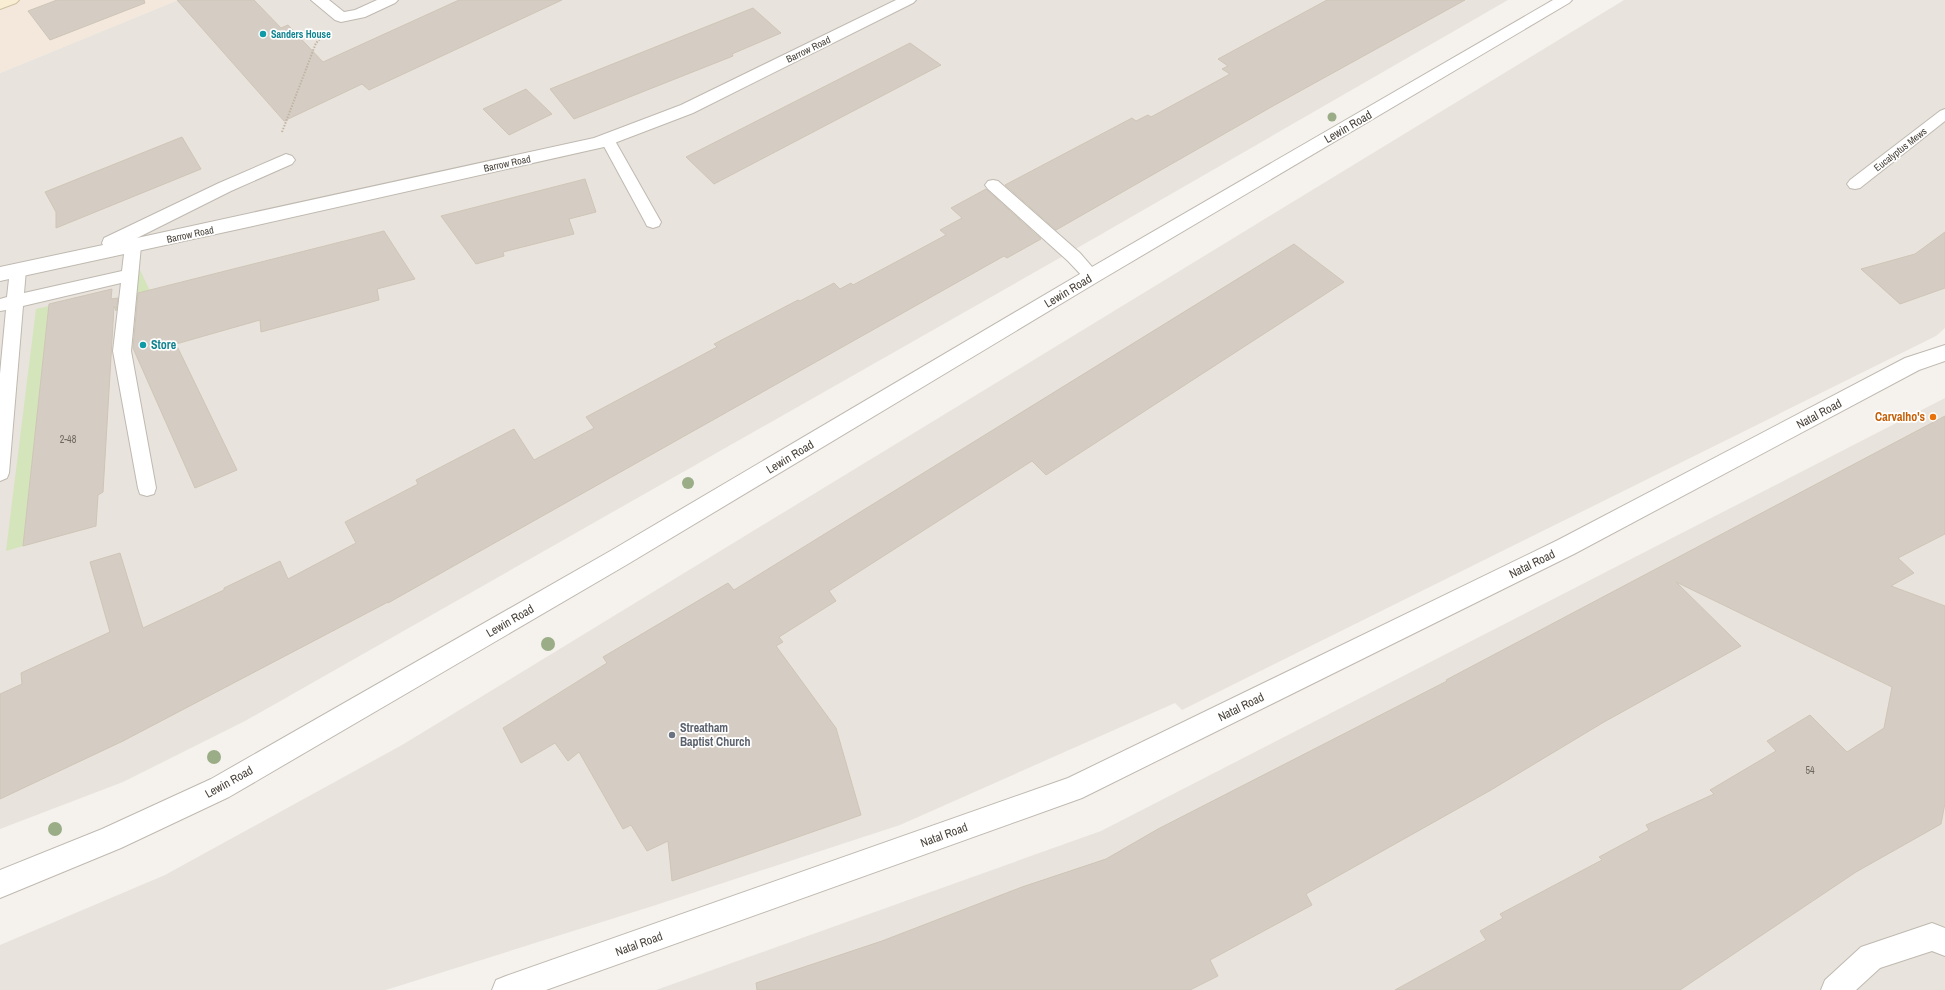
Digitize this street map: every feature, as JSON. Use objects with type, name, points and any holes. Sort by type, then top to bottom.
[{"type":"main road","points":[[0,4],[12,0]]},
{"type":"street","points":[[319,0],[341,17],[359,14],[390,0]]},
{"type":"street","name":"Barrow Road","points":[[0,274],[261,219],[598,143],[687,109],[908,0]]},
{"type":"street","name":"Lewin Road","points":[[0,884],[165,816],[220,788],[620,558],[1092,276],[1564,0]]},
{"type":"street","name":"Barrow Road","points":[[81,257],[225,187],[286,160]]},
{"type":"street","name":"Natal Road","points":[[506,990],[540,985],[1073,789],[1566,547],[1912,364],[1945,353]]},
{"type":"street","points":[[1835,990],[1871,957],[1932,937],[1945,942]]},
{"type":"lane","name":"Eucalyptus Mews","points":[[1855,184],[1945,114]]},
{"type":"lane","points":[[607,139],[653,222]]},
{"type":"lane","points":[[993,185],[1074,257],[1092,276]]},
{"type":"lane","points":[[133,246],[122,351],[147,488]]},
{"type":"lane","points":[[0,472],[8,303],[18,270]]},
{"type":"lane","points":[[8,303],[130,275]]},
{"type":"path","points":[[280,139],[316,43],[341,17]]},
{"type":"shaded area","points":[[0,0],[178,0],[0,73]]},
{"type":"shaded area","points":[[178,0],[1508,0],[1079,247],[245,721],[123,782],[0,829],[0,73]]},
{"type":"shaded area","points":[[1624,0],[1945,0],[1945,328],[1936,336],[1182,710],[1175,703],[900,825],[656,905],[386,990],[0,990],[0,945],[165,875],[402,745]]},
{"type":"shaded area","points":[[1945,398],[1945,990],[656,990],[1101,831]]},
{"type":"green space","points":[[138,266],[166,324],[135,337]]},
{"type":"green space","points":[[49,306],[23,546],[6,551],[36,309]]},
{"type":"building","points":[[57,0],[144,0],[145,3],[50,40],[28,11]]},
{"type":"building","points":[[177,0],[254,0],[281,28],[288,25],[323,62],[459,0],[562,0],[369,90],[362,84],[284,121]]},
{"type":"building","points":[[1327,0],[1465,0],[1273,106],[1056,230],[1005,185],[1132,118],[1136,121],[1148,115],[1151,117],[1230,74],[1222,69],[1228,66],[1218,59]]},
{"type":"building","points":[[753,8],[781,33],[732,54],[733,56],[574,119],[550,89]]},
{"type":"building","points":[[910,43],[941,65],[714,184],[686,157]]},
{"type":"building","points":[[526,89],[552,114],[509,135],[483,109]]},
{"type":"building","points":[[182,137],[201,169],[56,228],[56,212],[45,192]]},
{"type":"building","points":[[585,179],[596,212],[569,219],[574,234],[503,252],[504,256],[476,264],[441,216]]},
{"type":"building","points":[[986,189],[1041,239],[1007,258],[1004,256],[388,603],[123,741],[0,799],[0,694],[22,684],[21,673],[110,632],[90,562],[120,553],[143,628],[224,590],[224,588],[280,561],[288,579],[356,543],[345,522],[418,484],[416,480],[514,429],[534,460],[594,428],[586,417],[717,347],[714,344],[834,283],[840,289],[851,283],[853,285],[946,235],[940,230],[962,218],[951,208]]},
{"type":"building","points":[[384,231],[415,279],[377,289],[379,300],[261,332],[260,320],[176,344],[237,470],[195,488],[133,348],[138,293]]},
{"type":"building","points":[[1945,232],[1945,288],[1900,304],[1861,269],[1915,254]]},
{"type":"building","points":[[1294,244],[1344,282],[1046,475],[1032,461],[829,591],[836,601],[779,637],[783,642],[776,646],[836,728],[861,815],[672,881],[668,841],[647,851],[631,825],[623,829],[579,752],[568,761],[555,743],[521,763],[503,728],[607,663],[603,657],[728,583],[734,590]]},
{"type":"building","points":[[112,289],[111,299],[118,298],[116,311],[114,306],[103,492],[98,495],[96,526],[23,546],[49,304]]},
{"type":"building","points":[[1945,416],[1945,534],[1898,558],[1914,573],[1891,586],[1945,606],[1945,803],[1941,824],[1856,872],[1680,990],[1395,990],[1486,940],[1480,931],[1503,918],[1500,914],[1602,860],[1599,857],[1649,830],[1646,825],[1714,794],[1710,790],[1776,751],[1767,741],[1810,715],[1847,752],[1884,728],[1892,687],[1676,582],[1741,646],[1604,722],[1491,790],[1306,894],[1312,905],[1210,960],[1218,976],[1190,990],[757,990],[756,983],[882,941],[1022,887],[1106,859],[1158,829],[1447,681],[1446,680]]},
{"type":"place","name":"Sanders House","points":[[263,34]]},
{"type":"place","name":"Store","points":[[143,345]]},
{"type":"place","name":"Carvalho's","points":[[1933,417]]},
{"type":"place","name":"Streatham Baptist Church","points":[[672,735]]}]
